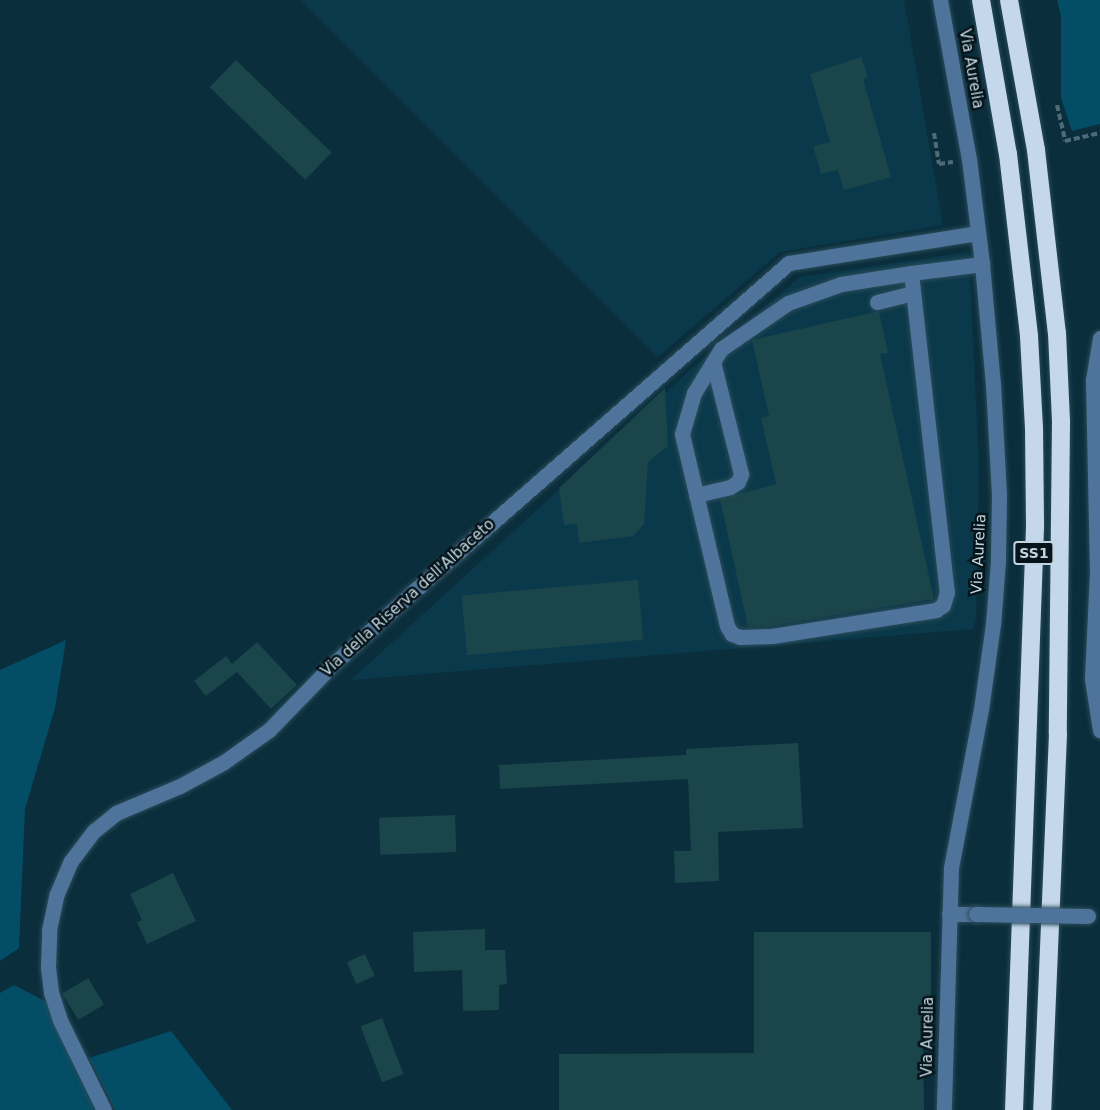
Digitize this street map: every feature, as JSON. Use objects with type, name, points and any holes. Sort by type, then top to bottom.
[{"type":"highway","name":"Via Aurelia","points":[[981,0],[1008,154],[1029,336],[1034,428],[1035,527],[1014,1110]]},
{"type":"highway","name":"SS1","points":[[1010,0],[1036,150],[1057,333],[1061,422],[1058,734],[1042,1110]]},
{"type":"street","name":"Via Aurelia","points":[[940,0],[969,159],[982,264],[998,462],[998,561],[981,709],[951,867],[944,1110]]},
{"type":"street","name":"Via della Riserva dell'Albaceto","points":[[104,1110],[60,1020],[51,992],[48,967],[49,930],[56,896],[71,861],[94,831],[116,813],[180,786],[224,762],[269,730],[329,668],[414,591],[789,263],[978,233]]},
{"type":"street","points":[[910,273],[947,592],[943,605],[936,610],[772,636],[741,638],[732,634],[727,626],[682,434],[694,393],[721,349],[788,303],[841,284],[910,273],[982,264]]},
{"type":"street","points":[[877,302],[913,293]]},
{"type":"street","points":[[1100,338],[1093,380],[1096,424],[1097,637],[1092,680],[1100,730]]},
{"type":"street","points":[[696,495],[730,487],[738,482],[741,474],[713,362]]},
{"type":"street","points":[[950,914],[1094,916]]},
{"type":"path","points":[[1057,105],[1065,141],[1100,133]]},
{"type":"path","points":[[934,133],[939,164]]},
{"type":"shaded area","points":[[301,0],[904,0],[943,225],[780,252],[658,357]]},
{"type":"shaded area","points":[[1057,0],[1100,0],[1100,124],[1072,131],[1061,98],[1061,16]]},
{"type":"shaded area","points":[[969,252],[979,466],[976,620],[973,629],[351,680],[688,372],[800,277]]},
{"type":"shaded area","points":[[66,640],[55,708],[25,809],[19,948],[0,961],[0,670]]},
{"type":"shaded area","points":[[14,985],[47,1002],[99,1110],[0,1110],[0,993]]},
{"type":"shaded area","points":[[171,1031],[232,1110],[115,1110],[89,1058]]},
{"type":"building","points":[[861,57],[868,77],[863,79],[891,177],[844,190],[838,170],[821,174],[813,146],[830,142],[810,74]]},
{"type":"building","points":[[236,60],[332,152],[305,180],[210,87]]},
{"type":"building","points":[[879,311],[888,353],[880,354],[934,599],[771,626],[748,627],[720,499],[776,484],[761,418],[769,416],[752,340]]},
{"type":"building","points":[[665,388],[668,446],[648,462],[644,524],[633,536],[579,543],[577,524],[564,525],[559,488]]},
{"type":"building","points":[[638,580],[643,640],[467,655],[462,595]]},
{"type":"building","points":[[257,642],[297,685],[271,709],[237,672],[206,696],[194,681],[226,656],[232,664]]},
{"type":"building","points":[[798,743],[803,828],[718,832],[719,881],[675,883],[674,851],[691,851],[688,779],[500,789],[499,765],[686,755],[686,749]]},
{"type":"building","points":[[455,815],[456,852],[380,855],[379,818]]},
{"type":"building","points":[[173,873],[196,921],[147,944],[137,922],[142,920],[130,894]]},
{"type":"building","points":[[485,929],[485,950],[505,950],[507,984],[499,985],[499,1010],[463,1011],[462,970],[414,972],[413,932]]},
{"type":"building","points":[[754,932],[931,932],[931,1040],[923,1040],[924,1110],[559,1110],[559,1054],[754,1053]]},
{"type":"building","points":[[365,954],[375,976],[356,984],[347,962]]},
{"type":"building","points":[[88,978],[104,1005],[78,1020],[62,993]]},
{"type":"building","points":[[382,1018],[404,1074],[382,1082],[361,1026]]}]
